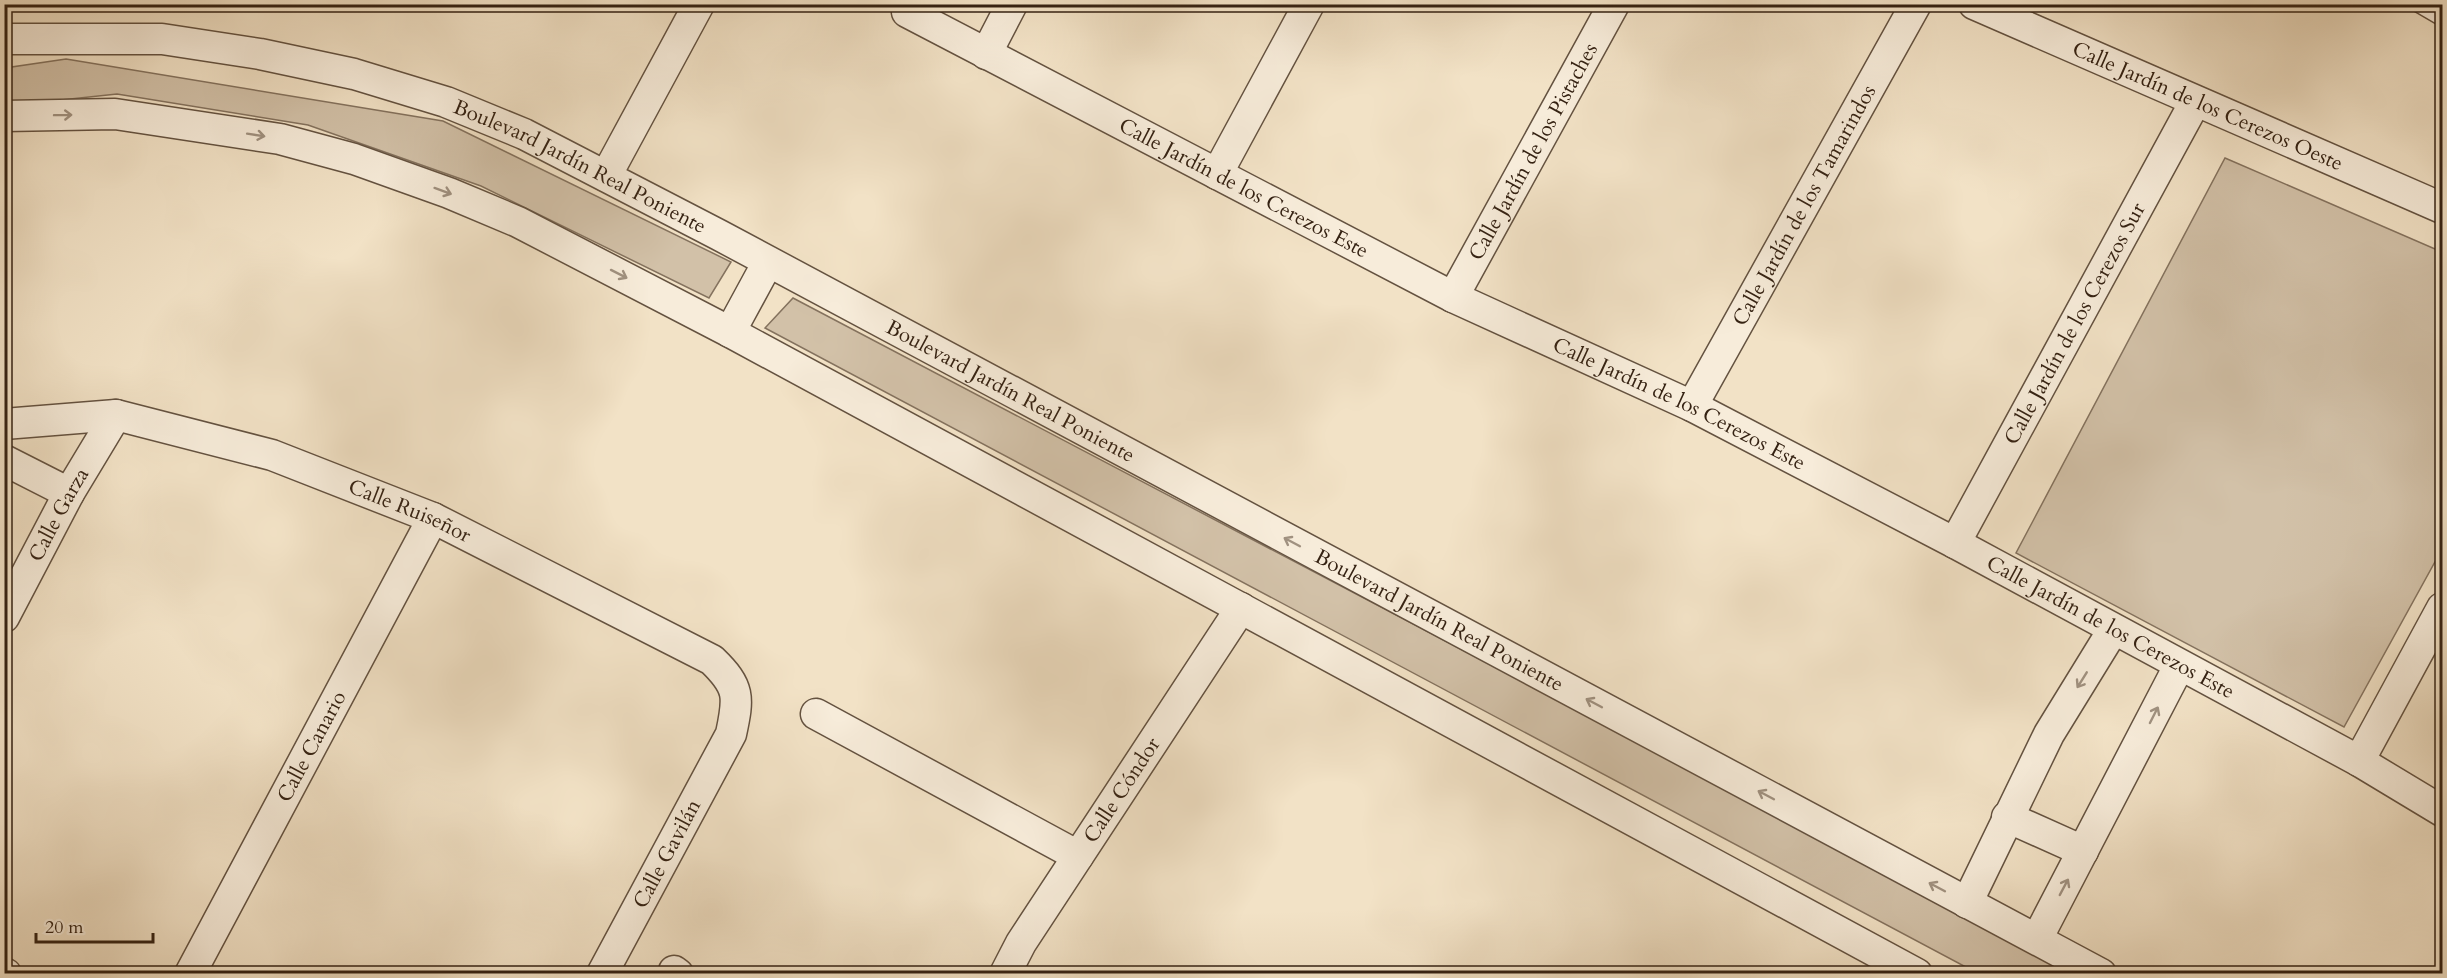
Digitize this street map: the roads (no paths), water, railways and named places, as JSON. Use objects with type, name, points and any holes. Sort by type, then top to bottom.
[{"type":"street","points":[[606,176],[699,4]]},
{"type":"street","points":[[986,54],[1012,4]]},
{"type":"street","points":[[1217,174],[1309,4]]},
{"type":"street","name":"Calle Jardín de los Pistaches","points":[[1453,297],[1614,4]]},
{"type":"street","name":"Calle Jardín de los Tamarindos","points":[[1692,406],[1916,4]]},
{"type":"street","name":"Calle Jardín de los Cerezos Oeste","points":[[1974,4],[2442,208]]},
{"type":"street","name":"Calle Jardín de los Cerezos Este","points":[[906,12],[1453,297],[1692,406],[1955,543],[2179,666],[2359,761],[2442,811]]},
{"type":"street","name":"Boulevard Jardín Real Poniente","points":[[4,39],[162,39],[260,54],[354,74],[446,102],[524,134],[2101,974]]},
{"type":"street","name":"Calle Jardín de los Cerezos Sur","points":[[1955,543],[2195,102]]},
{"type":"street","points":[[4,116],[115,114],[280,139],[354,159],[449,193],[518,222],[730,332],[1917,974]]},
{"type":"street","points":[[730,332],[768,262]]},
{"type":"street","name":"Calle Ruiseñor","points":[[4,424],[116,415],[272,455],[433,518],[712,660],[730,678],[738,704],[731,734]]},
{"type":"street","name":"Calle Garza","points":[[4,617],[69,493],[116,415]]},
{"type":"street","points":[[4,460],[69,493]]},
{"type":"street","name":"Calle Canario","points":[[190,974],[433,518]]},
{"type":"street","name":"Calle Cóndor","points":[[1005,974],[1078,856],[1241,608]]},
{"type":"street","points":[[2359,761],[2442,608]]},
{"type":"street","points":[[1967,903],[2049,735],[2113,630]]},
{"type":"street","points":[[2037,939],[2179,666]]},
{"type":"street","points":[[816,714],[1078,856]]},
{"type":"street","name":"Calle Gavilán","points":[[602,974],[731,734]]},
{"type":"street","points":[[2007,817],[2083,850]]},
{"type":"lane","points":[[2418,4],[2442,18]]}]
